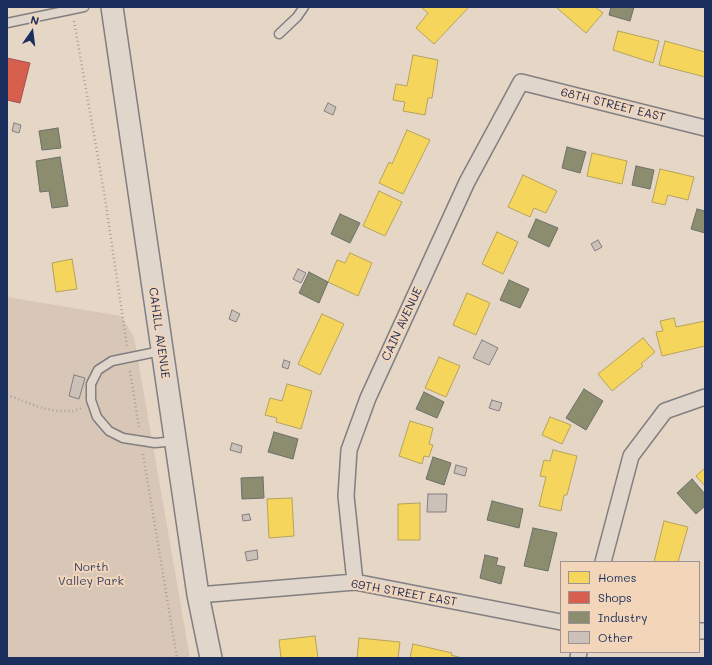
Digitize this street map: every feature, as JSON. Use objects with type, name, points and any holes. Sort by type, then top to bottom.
[{"type":"street","name":"CAHILL AVENUE","points":[[112,7],[198,595],[211,658]]},
{"type":"street","name":"68TH STREET EAST","points":[[521,82],[705,128]]},
{"type":"street","name":"CAIN AVENUE","points":[[355,582],[346,496],[349,450],[368,398],[467,182],[521,82]]},
{"type":"street","points":[[603,561],[631,456],[665,412],[705,397]]},
{"type":"street","name":"69TH STREET EAST","points":[[198,595],[355,582],[560,622]]},
{"type":"lane","points":[[7,24],[84,7]]},
{"type":"lane","points":[[279,34],[297,17],[304,7]]},
{"type":"lane","points":[[162,351],[112,361],[98,370],[91,384],[91,400],[97,417],[109,431],[123,438],[155,443],[175,441]]},
{"type":"path","points":[[72,10],[104,192],[141,441],[177,658]]},
{"type":"path","points":[[7,395],[42,408],[58,411],[73,411],[92,405]]},
{"type":"green space","name":"North Valley Park","points":[[7,297],[121,316],[134,337],[190,658],[7,658]]},
{"type":"building: Homes","points":[[421,7],[469,7],[434,44],[416,28],[428,13]]},
{"type":"building: Homes","points":[[595,7],[603,13],[586,33],[557,8]]},
{"type":"building: Homes","points":[[618,31],[659,41],[653,63],[613,50]]},
{"type":"building: Homes","points":[[665,41],[705,52],[705,77],[659,65]]},
{"type":"building: Homes","points":[[413,55],[438,60],[432,98],[428,98],[425,115],[403,111],[405,102],[393,100],[396,84],[407,86]]},
{"type":"building: Homes","points":[[407,130],[430,140],[403,194],[379,183],[389,162],[392,164]]},
{"type":"building: Homes","points":[[592,153],[627,161],[622,184],[587,176]]},
{"type":"building: Homes","points":[[660,169],[694,177],[688,200],[668,195],[665,205],[652,202]]},
{"type":"building: Homes","points":[[523,175],[557,191],[546,213],[534,208],[530,217],[508,207]]},
{"type":"building: Homes","points":[[379,191],[402,202],[385,236],[363,226]]},
{"type":"building: Homes","points":[[497,232],[518,242],[503,274],[482,264]]},
{"type":"building: Homes","points":[[350,253],[372,263],[358,296],[328,282],[337,260],[345,263]]},
{"type":"building: Homes","points":[[72,259],[77,289],[56,292],[52,263]]},
{"type":"building: Homes","points":[[467,293],[490,303],[476,335],[453,325]]},
{"type":"building: Homes","points":[[322,314],[344,324],[320,375],[298,364]]},
{"type":"building: Homes","points":[[674,318],[676,327],[705,321],[705,346],[662,356],[656,332],[663,331],[660,321]]},
{"type":"building: Homes","points":[[643,338],[655,352],[641,364],[643,366],[612,391],[598,374]]},
{"type":"building: Homes","points":[[439,357],[460,366],[446,397],[425,388]]},
{"type":"building: Homes","points":[[287,384],[312,391],[301,429],[276,422],[277,418],[265,415],[270,398],[282,401]]},
{"type":"building: Homes","points":[[550,417],[571,425],[562,444],[542,435]]},
{"type":"building: Homes","points":[[410,421],[433,428],[429,444],[433,445],[429,457],[424,456],[422,464],[399,456]]},
{"type":"building: Homes","points":[[553,450],[577,456],[567,495],[564,495],[561,511],[539,506],[546,477],[540,476],[544,460],[550,461]]},
{"type":"building: Homes","points":[[705,468],[705,486],[696,476]]},
{"type":"building: Homes","points":[[292,498],[294,536],[269,538],[267,499]]},
{"type":"building: Homes","points":[[420,503],[420,540],[398,540],[398,504]]},
{"type":"building: Homes","points":[[664,521],[688,527],[678,561],[654,561]]},
{"type":"building: Homes","points":[[315,636],[318,658],[281,658],[279,640]]},
{"type":"building: Homes","points":[[359,638],[400,642],[398,658],[357,658]]},
{"type":"building: Homes","points":[[413,644],[452,653],[451,655],[462,658],[410,658]]},
{"type":"building: Shops","points":[[7,58],[30,63],[20,103],[7,100]]},
{"type":"building: Industry","points":[[611,7],[634,7],[630,21],[609,15]]},
{"type":"building: Industry","points":[[58,128],[61,148],[42,150],[39,131]]},
{"type":"building: Industry","points":[[567,147],[586,152],[580,173],[562,168]]},
{"type":"building: Industry","points":[[60,157],[68,206],[52,208],[49,191],[40,192],[36,161]]},
{"type":"building: Industry","points":[[636,166],[654,170],[650,189],[632,185]]},
{"type":"building: Industry","points":[[697,209],[705,211],[705,233],[691,229]]},
{"type":"building: Industry","points":[[340,214],[360,223],[350,243],[331,234]]},
{"type":"building: Industry","points":[[536,219],[558,228],[549,247],[528,237]]},
{"type":"building: Industry","points":[[309,272],[328,282],[319,303],[299,293]]},
{"type":"building: Industry","points":[[509,280],[529,289],[520,308],[500,300]]},
{"type":"building: Industry","points":[[584,389],[603,401],[586,430],[566,418]]},
{"type":"building: Industry","points":[[424,392],[444,402],[437,418],[416,409]]},
{"type":"building: Industry","points":[[274,432],[298,439],[293,459],[268,452]]},
{"type":"building: Industry","points":[[433,457],[451,463],[444,485],[426,479]]},
{"type":"building: Industry","points":[[263,477],[264,498],[242,499],[241,478]]},
{"type":"building: Industry","points":[[692,479],[705,494],[705,506],[696,514],[677,493]]},
{"type":"building: Industry","points":[[492,501],[523,509],[519,528],[487,520]]},
{"type":"building: Industry","points":[[533,528],[557,533],[548,571],[524,566]]},
{"type":"building: Industry","points":[[485,555],[498,558],[496,565],[505,567],[501,584],[480,578]]},
{"type":"building: Other","points":[[328,103],[336,107],[333,115],[324,111]]},
{"type":"building: Other","points":[[14,123],[21,125],[19,133],[12,131]]},
{"type":"building: Other","points":[[598,240],[602,247],[595,251],[591,244]]},
{"type":"building: Other","points":[[298,269],[306,273],[301,283],[293,279]]},
{"type":"building: Other","points":[[232,310],[240,314],[236,322],[229,319]]},
{"type":"building: Other","points":[[482,340],[498,348],[489,365],[473,358]]},
{"type":"building: Other","points":[[284,360],[290,362],[288,369],[282,367]]},
{"type":"building: Other","points":[[74,375],[85,378],[79,399],[69,396]]},
{"type":"building: Other","points":[[492,400],[502,403],[499,411],[489,408]]},
{"type":"building: Other","points":[[232,443],[242,446],[241,453],[230,450]]},
{"type":"building: Other","points":[[456,465],[467,468],[465,476],[454,473]]},
{"type":"building: Other","points":[[428,494],[447,494],[446,512],[427,512]]},
{"type":"building: Other","points":[[249,514],[251,520],[243,521],[242,515]]},
{"type":"building: Other","points":[[257,550],[258,559],[247,561],[245,552]]}]
